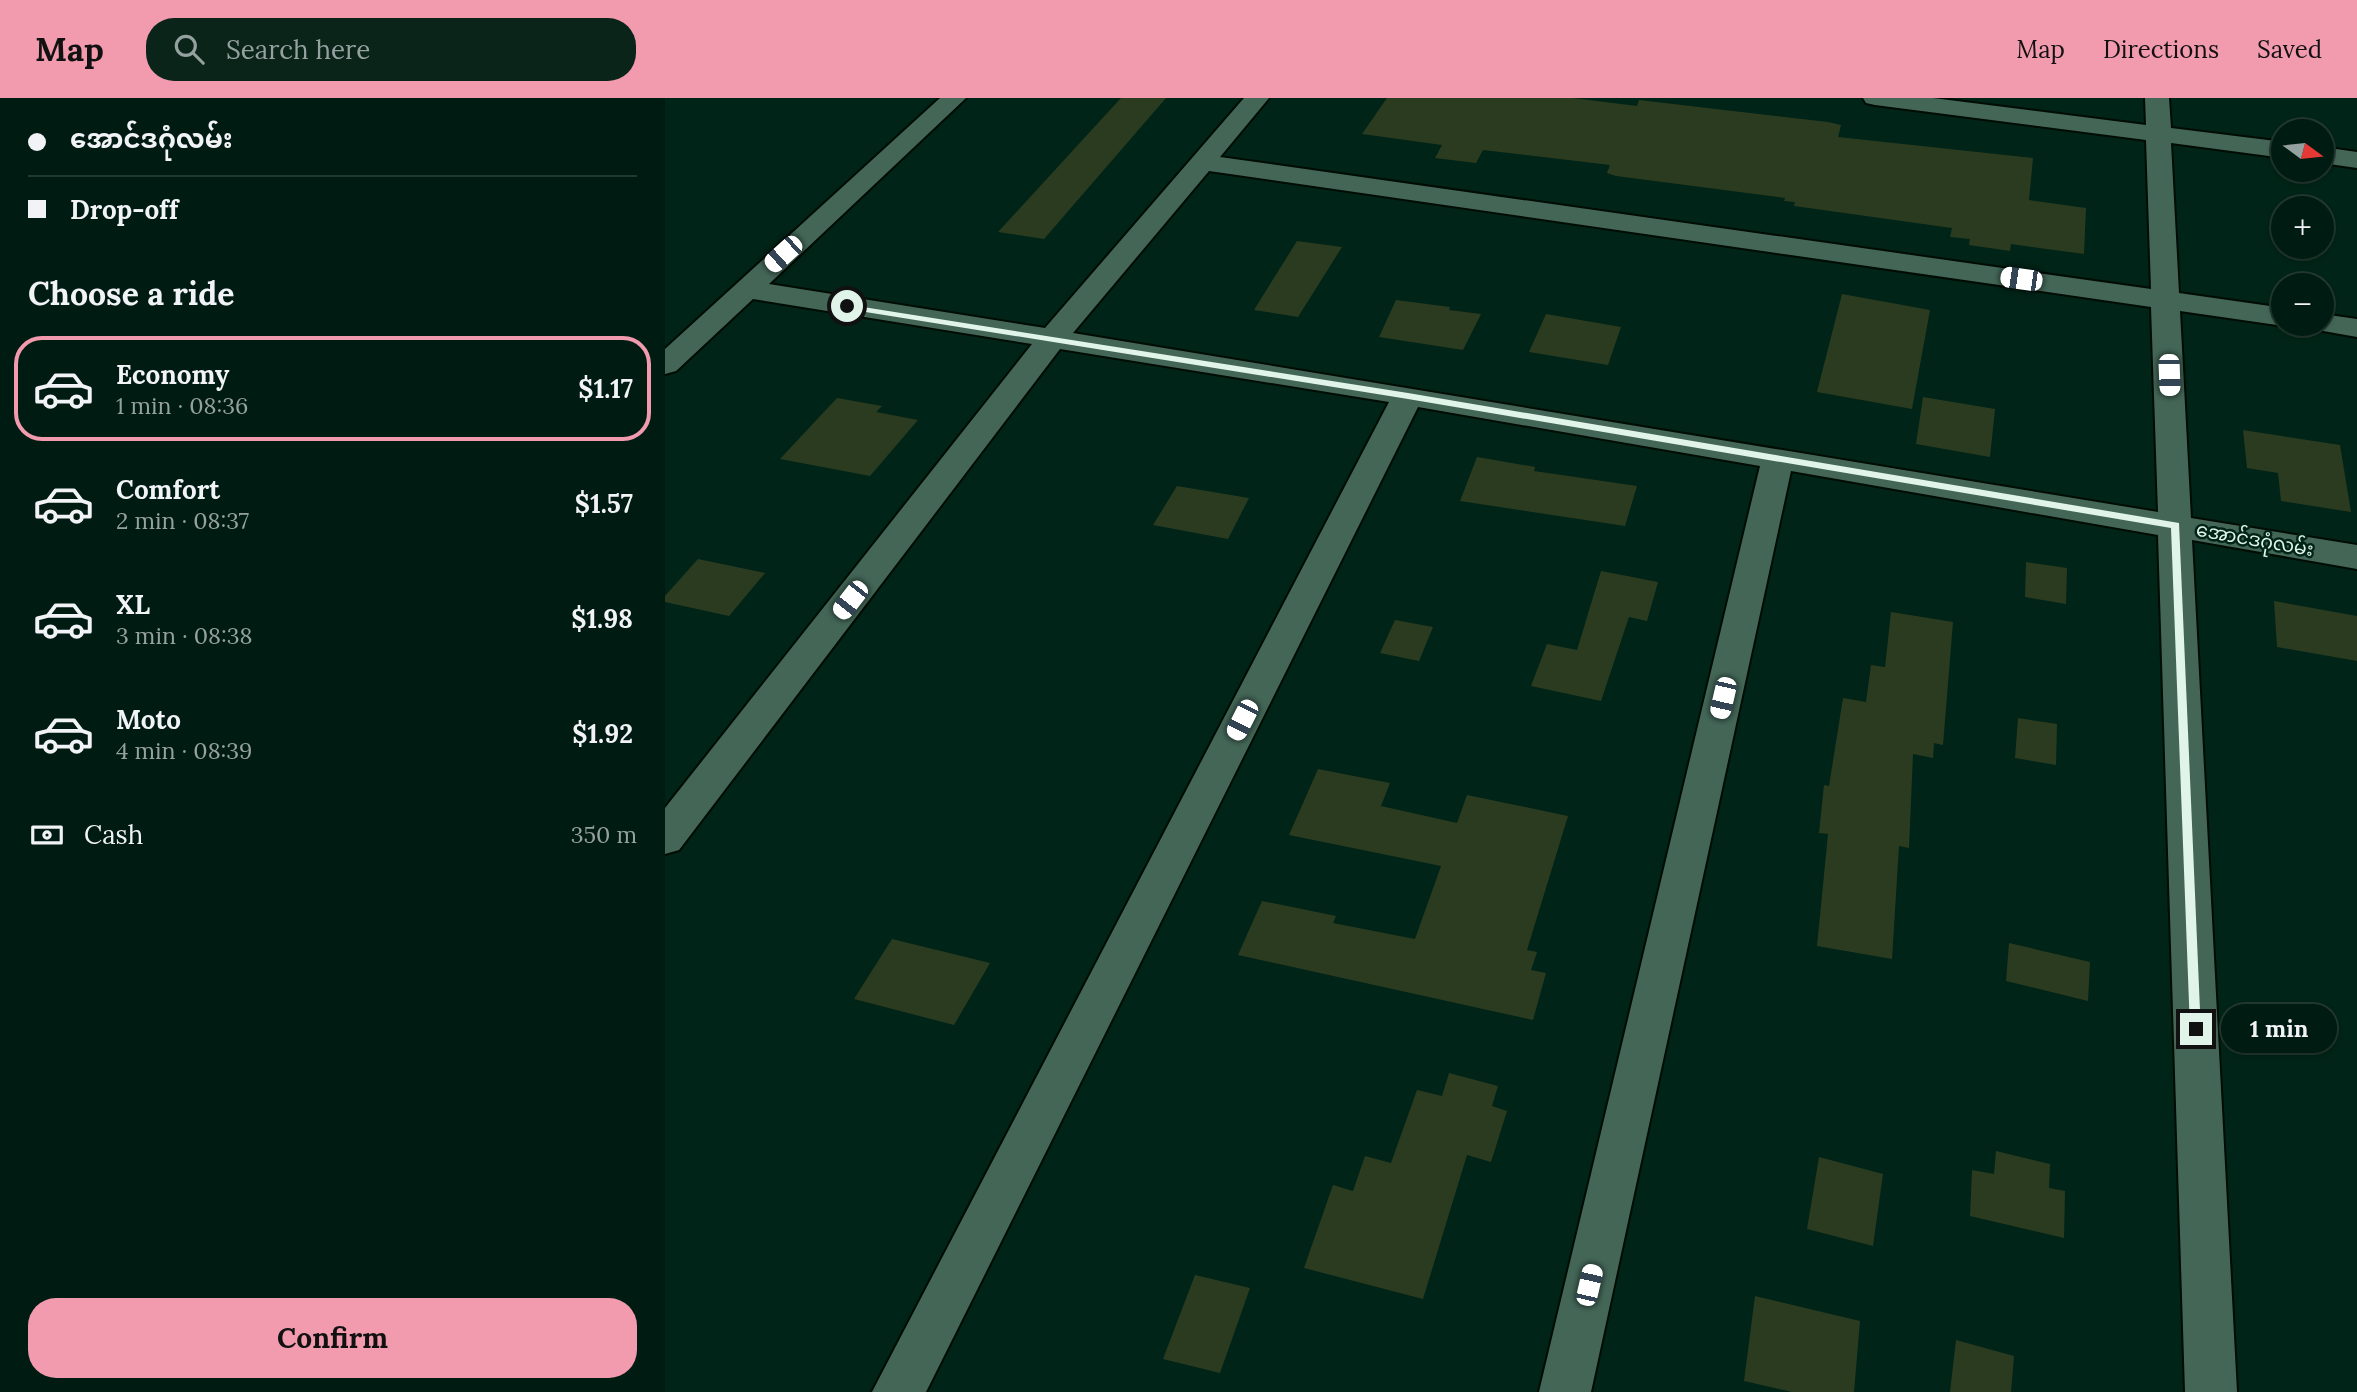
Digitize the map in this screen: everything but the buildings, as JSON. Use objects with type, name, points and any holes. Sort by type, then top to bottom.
[{"type":"street","points":[[665,365],[954,98]]},
{"type":"street","points":[[665,838],[1051,340],[1257,98]]},
{"type":"street","points":[[1875,98],[2158,116],[2271,146]]},
{"type":"street","points":[[2158,116],[2211,1392]]},
{"type":"street","points":[[2335,157],[2357,160]]},
{"type":"street","points":[[1201,162],[2271,315]]},
{"type":"street","name":"အောင်ဒဂုံလမ်း","points":[[745,289],[1408,396],[2357,557]]},
{"type":"street","points":[[2334,325],[2357,328]]},
{"type":"street","points":[[898,1392],[1408,396]]},
{"type":"street","points":[[1565,1392],[1777,458]]},
{"type":"route","points":[[847,306],[1408,396],[2176,526],[2196,1029]]}]
